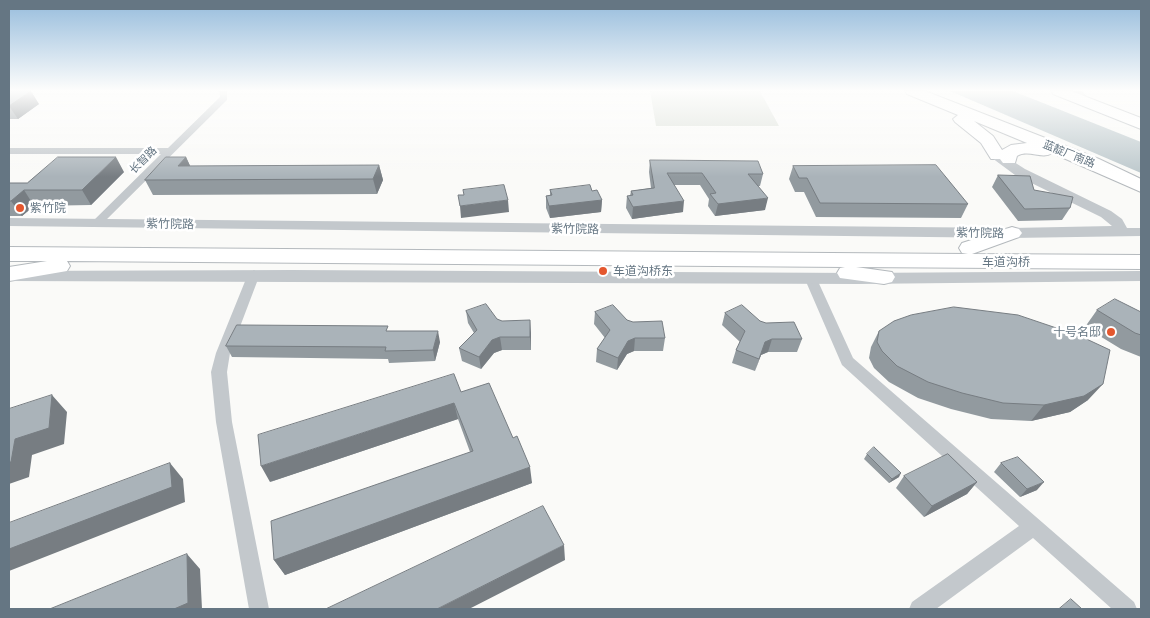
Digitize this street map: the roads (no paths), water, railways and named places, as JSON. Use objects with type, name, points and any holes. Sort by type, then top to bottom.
[{"type":"highway","points":[[962,120],[974,128],[1003,157],[1016,147],[1028,147],[1093,163]]},
{"type":"highway","name":"蓝靛厂南路","points":[[983,120],[1093,163],[1141,186]]},
{"type":"highway","points":[[970,248],[1012,234]]},
{"type":"highway","name":"紫竹院路","points":[[9,239],[701,243],[970,248]]},
{"type":"highway","name":"车道沟桥","points":[[970,248],[1141,246]]},
{"type":"highway","points":[[9,254],[719,258],[884,277]]},
{"type":"highway","points":[[9,275],[131,255]]},
{"type":"highway","name":"车道沟桥","points":[[719,258],[994,263],[1141,262]]},
{"type":"street","name":"长智路","points":[[97,223],[202,120]]},
{"type":"street","points":[[9,151],[170,151]]},
{"type":"street","points":[[1003,157],[1016,166],[1106,214],[1117,222],[1120,228],[1111,232]]},
{"type":"street","points":[[1066,192],[1141,227]]},
{"type":"street","name":"紫竹院路","points":[[9,222],[1012,234],[1141,232]]},
{"type":"street","points":[[9,275],[254,274],[810,278],[1141,276]]},
{"type":"street","points":[[254,274],[223,353],[219,372],[224,422],[259,609]]},
{"type":"street","points":[[810,278],[847,361],[1126,609]]},
{"type":"street","points":[[919,609],[1034,526]]},
{"type":"place","name":"紫竹院","points":[[20,208]]},
{"type":"place","name":"车道沟桥东","points":[[603,271]]},
{"type":"place","name":"十号名邸","points":[[1111,332]]}]
